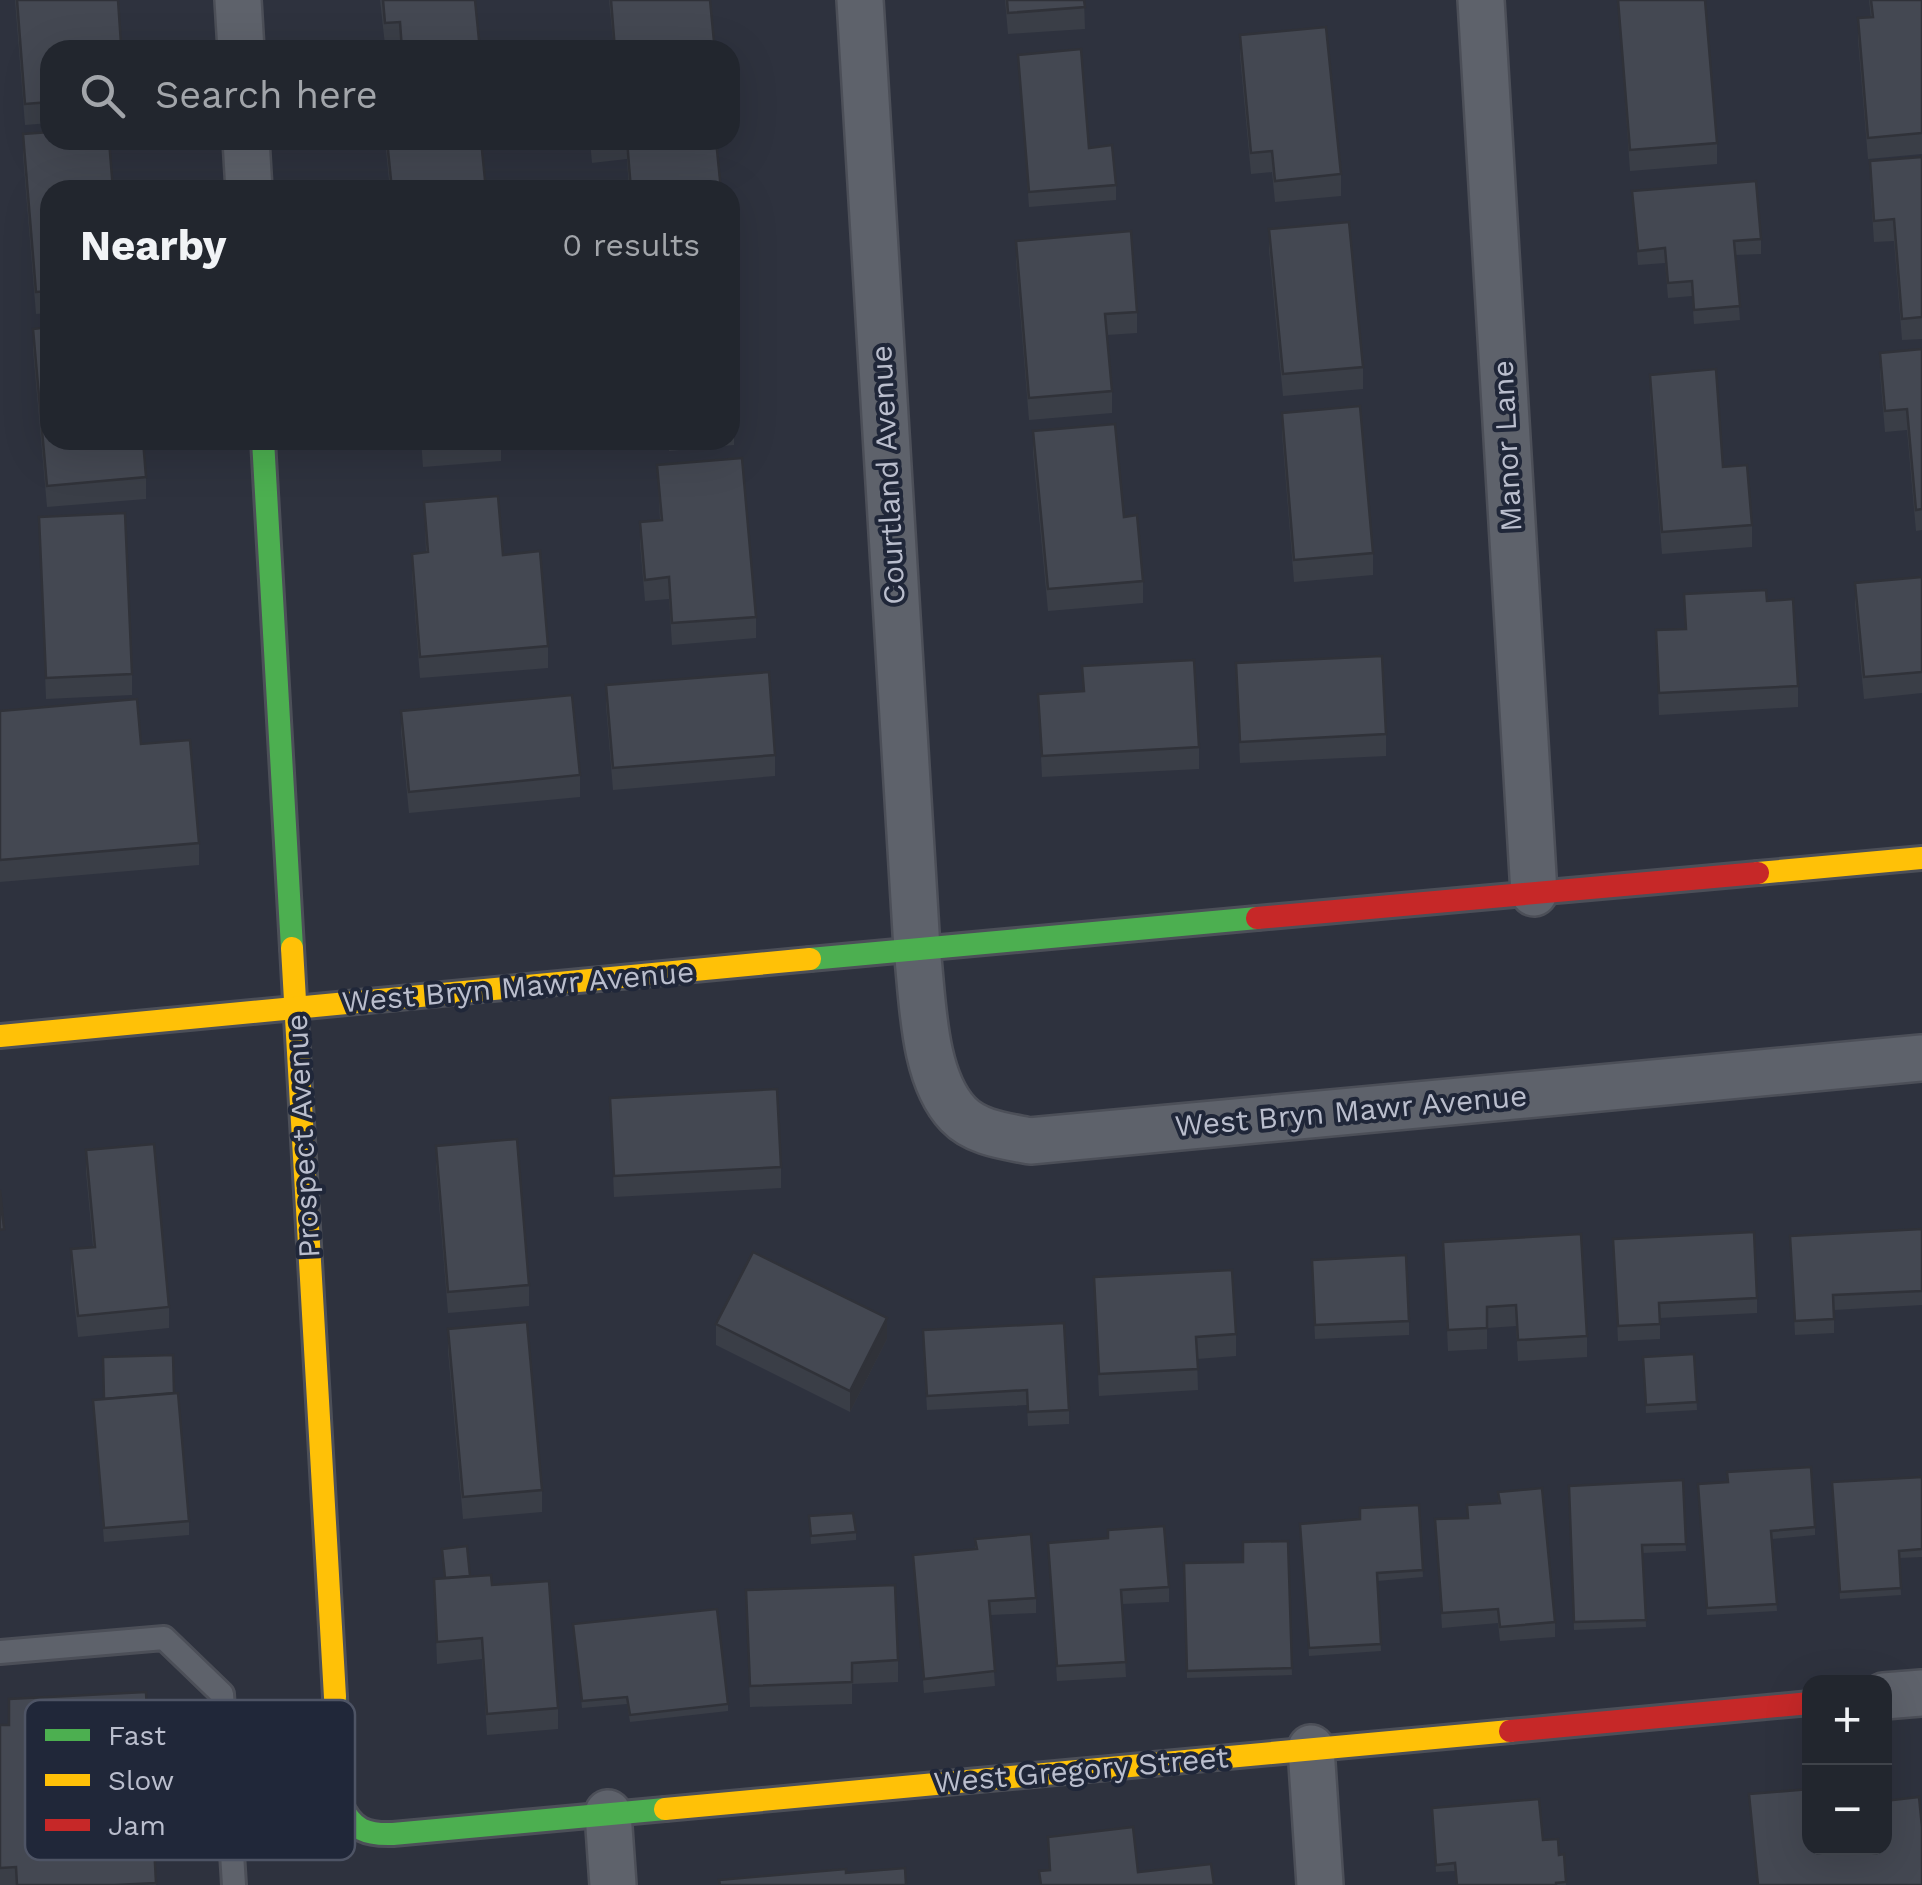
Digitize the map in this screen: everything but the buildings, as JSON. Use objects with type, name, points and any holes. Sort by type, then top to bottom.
[{"type":"street","points":[[238,0],[240,40]]},
{"type":"street","name":"Courtland Avenue","points":[[860,0],[918,949]]},
{"type":"street","name":"Manor Lane","points":[[1481,0],[1534,893]]},
{"type":"street","points":[[247,150],[248,180]]},
{"type":"street","name":"Prospect Avenue","points":[[265,450],[335,1700]]},
{"type":"street","name":"West Bryn Mawr Avenue","points":[[0,1036],[1922,858]]},
{"type":"street","name":"West Bryn Mawr Avenue","points":[[918,949],[929,1052],[942,1088],[958,1115],[990,1134],[1030,1141],[1922,1058]]},
{"type":"street","points":[[1892,1695],[1922,1693]]},
{"type":"street","name":"West Gregory Street","points":[[355,1830],[389,1834],[1802,1704]]},
{"type":"street","points":[[1311,1748],[1320,1885]]},
{"type":"street","points":[[608,1813],[613,1885]]},
{"type":"lane","points":[[0,1652],[164,1638],[222,1694],[222,1700]]},
{"type":"lane","points":[[232,1860],[234,1885]]},
{"type":"traffic: fast","points":[[264,450],[292,948]]},
{"type":"traffic: fast","points":[[810,959],[1257,918]]},
{"type":"traffic: fast","points":[[355,1825],[368,1832],[393,1834],[665,1809]]},
{"type":"traffic: slow","points":[[1758,873],[1922,858]]},
{"type":"traffic: slow","points":[[292,948],[335,1697]]},
{"type":"traffic: slow","points":[[0,1036],[810,959]]},
{"type":"traffic: slow","points":[[665,1809],[1510,1731]]},
{"type":"traffic: jam","points":[[1257,918],[1758,873]]},
{"type":"traffic: jam","points":[[1510,1731],[1802,1704]]}]
